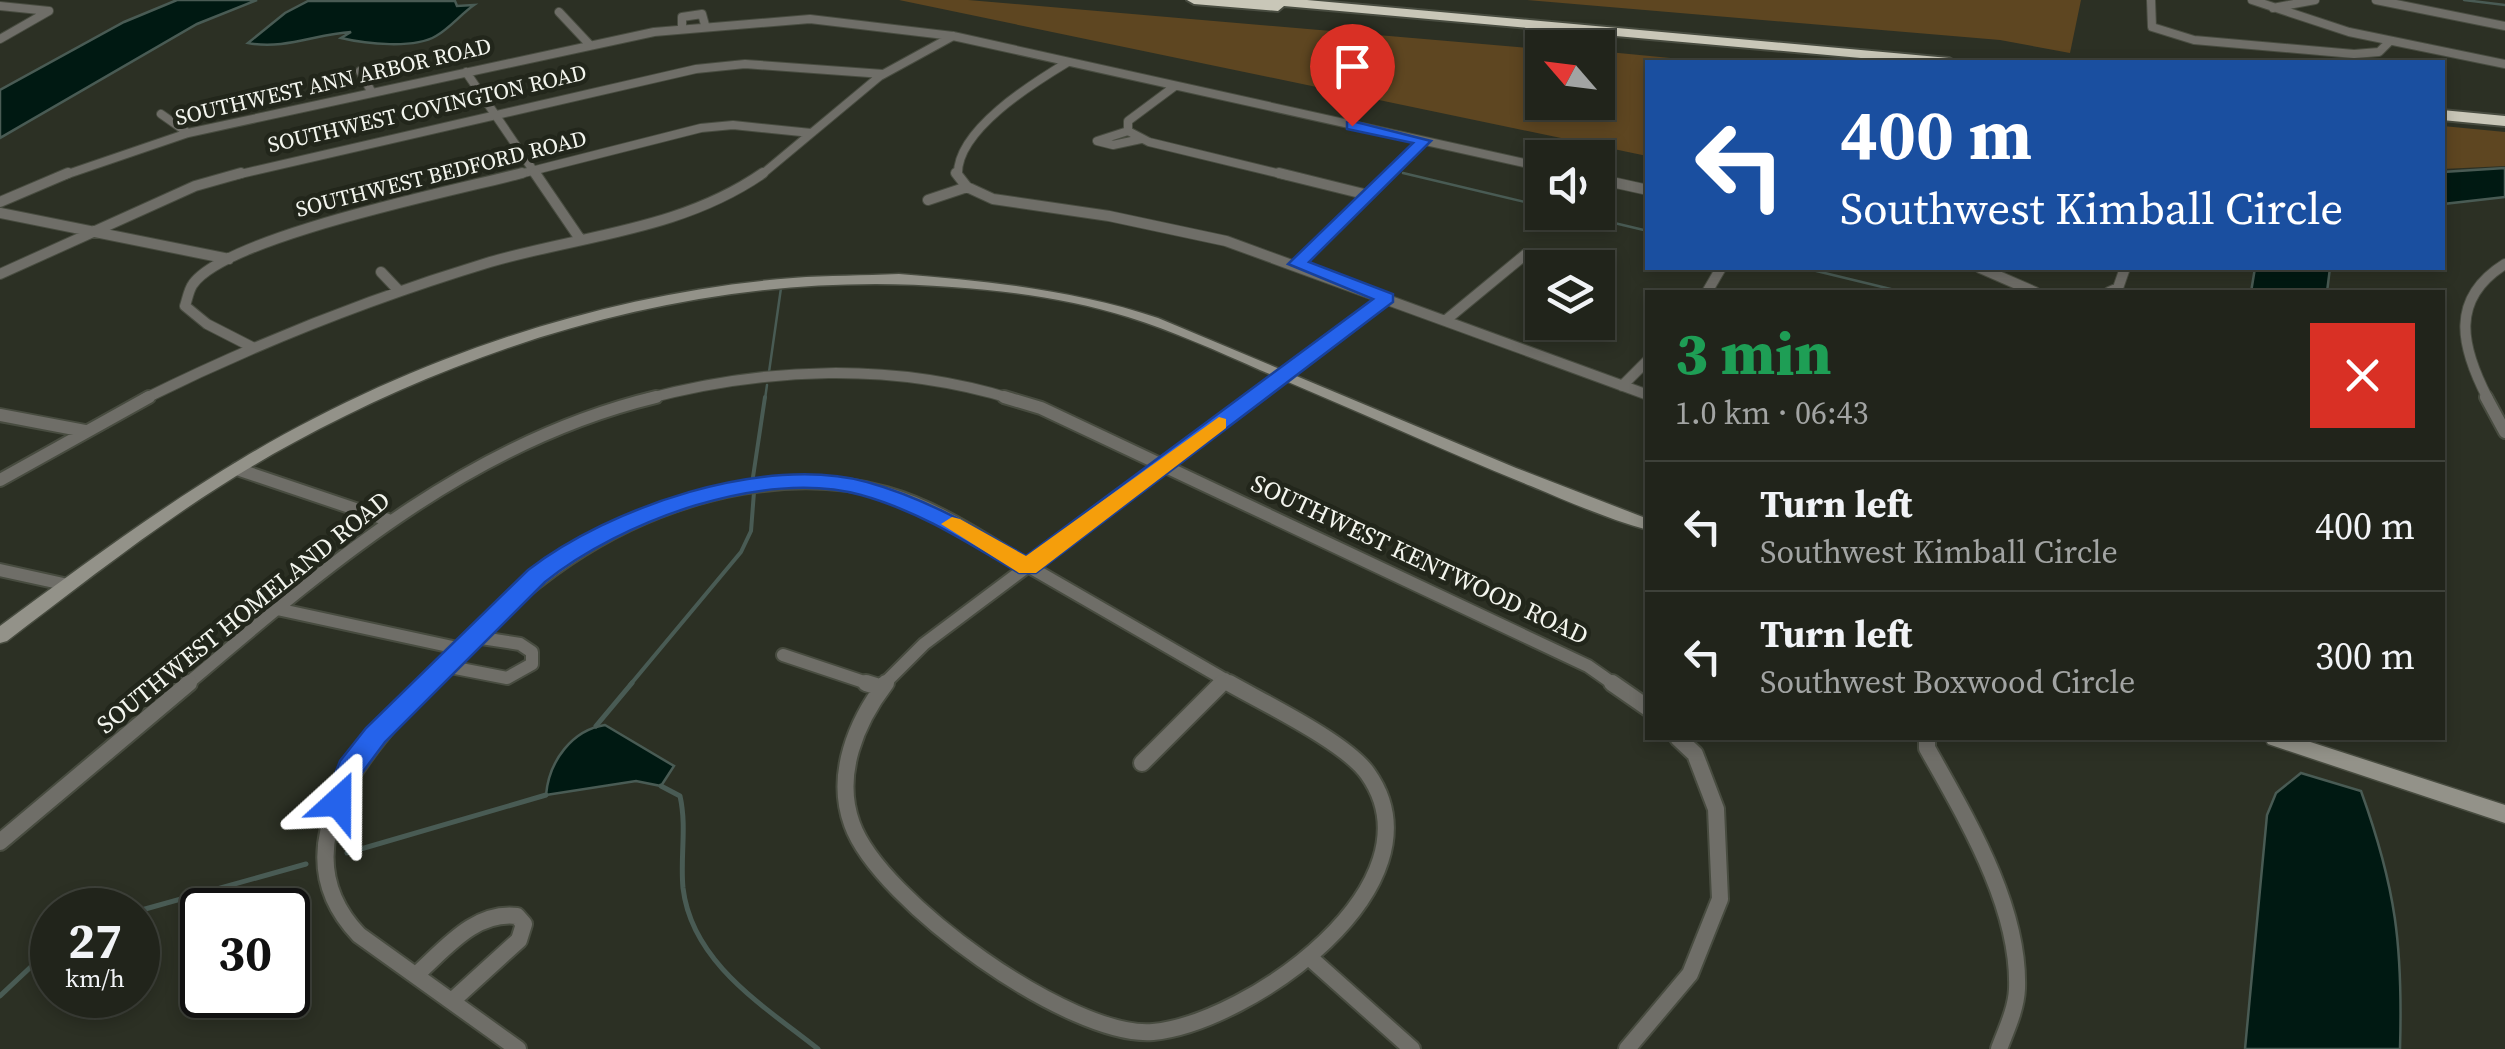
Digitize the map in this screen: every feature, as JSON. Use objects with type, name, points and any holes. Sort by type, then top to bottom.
[{"type":"highway","points":[[1194,0],[1854,60]]},
{"type":"highway","points":[[1261,0],[1926,60]]},
{"type":"highway","points":[[2445,112],[2505,118]]},
{"type":"street","points":[[2151,0],[2149,23],[2184,38],[2354,54],[2379,52],[2389,42]]},
{"type":"street","points":[[2252,0],[2389,42],[2505,64]]},
{"type":"street","points":[[2272,8],[2315,0]]},
{"type":"street","points":[[2376,0],[2505,26]]},
{"type":"street","points":[[0,6],[49,10],[0,39]]},
{"type":"street","points":[[559,12],[589,44]]},
{"type":"street","name":"SOUTHWEST ANN ARBOR ROAD","points":[[0,202],[91,164],[188,132],[589,44],[758,20],[860,22],[953,36],[1525,163]]},
{"type":"street","points":[[0,480],[85,431],[252,347],[398,291],[580,239],[676,218],[720,200],[767,171],[882,74],[953,36]]},
{"type":"street","points":[[1068,62],[996,114],[960,153],[956,174],[967,186],[1015,204],[1180,229],[1297,264],[1645,394]]},
{"type":"street","name":"SOUTHWEST COVINGTON ROAD","points":[[0,274],[161,199],[244,171],[495,112],[638,80],[729,66],[790,64],[882,74]]},
{"type":"street","points":[[360,71],[371,92]]},
{"type":"street","points":[[466,72],[580,239]]},
{"type":"street","points":[[1128,131],[1128,121],[1134,114],[1175,86]]},
{"type":"street","points":[[161,114],[188,132]]},
{"type":"street","name":"SOUTHWEST BEDFORD ROAD","points":[[252,347],[207,324],[185,306],[193,283],[229,259],[314,225],[701,128],[733,125],[811,133]]},
{"type":"street","points":[[1140,139],[1112,145],[1098,141],[1107,134],[1128,131],[1140,139],[1368,195]]},
{"type":"street","points":[[1297,264],[1424,141]]},
{"type":"street","points":[[1615,183],[1645,189]]},
{"type":"street","points":[[928,200],[967,186]]},
{"type":"street","points":[[0,213],[229,259]]},
{"type":"street","points":[[1446,320],[1525,255]]},
{"type":"street","points":[[2505,264],[2486,272],[2467,294],[2463,328],[2483,394],[2505,432]]},
{"type":"street","points":[[1985,270],[2030,290]]},
{"type":"street","points":[[382,272],[398,291]]},
{"type":"street","points":[[0,636],[237,469],[347,408],[512,342],[661,302],[786,284],[935,280],[1055,295],[1148,320],[1645,524]]},
{"type":"street","points":[[518,1049],[417,974],[386,956],[340,912],[325,868],[327,836],[350,769],[376,735],[564,554],[659,508],[761,484],[816,482],[892,494],[1027,567],[1225,679],[1364,766],[1382,804],[1381,861],[1349,913],[1309,958],[1254,999],[1180,1028],[1111,1030],[1000,972],[891,885],[860,844],[847,798],[850,750],[879,687],[906,656],[1027,567],[1164,466],[1386,298]]},
{"type":"street","points":[[1622,386],[1645,363]]},
{"type":"street","name":"SOUTHWEST HOMELAND ROAD","points":[[0,842],[388,520],[476,465],[558,430],[708,386],[786,376],[878,374],[960,384],[1042,408],[1164,466]]},
{"type":"street","points":[[0,415],[85,431]]},
{"type":"street","name":"SOUTHWEST KENTWOOD ROAD","points":[[1164,466],[1588,666],[1645,706]]},
{"type":"street","points":[[237,469],[388,520]]},
{"type":"street","points":[[0,570],[68,585]]},
{"type":"street","points":[[277,609],[462,650]]},
{"type":"street","points":[[445,666],[507,678],[532,664],[532,652],[520,644],[475,637]]},
{"type":"street","points":[[783,655],[879,687]]},
{"type":"street","points":[[1142,763],[1225,679]]},
{"type":"street","points":[[1627,1049],[1690,974],[1720,899],[1716,808],[1695,754],[1680,740]]},
{"type":"street","points":[[1927,740],[1927,748],[1964,815],[1996,888],[2018,986],[1998,1049]]},
{"type":"street","points":[[2281,740],[2505,814]]},
{"type":"street","points":[[417,974],[482,920],[496,914],[517,916],[524,924],[519,940],[453,1000]]},
{"type":"street","points":[[1309,958],[1412,1049]]},
{"type":"shaded area","points":[[899,0],[968,0],[1525,48],[1525,120],[1615,120],[1615,53],[1691,60],[1645,60],[1645,156],[1615,149],[1615,140],[1570,140]]},
{"type":"shaded area","points":[[1527,0],[2081,0],[2070,53],[2000,40]]},
{"type":"shaded area","points":[[2445,126],[2505,132],[2505,166],[2445,169]]},
{"type":"water","points":[[177,0],[257,0],[197,24],[0,138],[0,90],[124,22]]},
{"type":"water","points":[[308,1],[455,1],[457,6],[474,5],[441,33],[415,43],[341,38],[351,32],[275,45],[248,43],[285,13]]},
{"type":"water","points":[[2505,168],[2505,197],[2445,204],[2445,172]]},
{"type":"water","points":[[2255,270],[2330,270],[2327,290],[2251,290]]},
{"type":"water","points":[[605,725],[674,766],[661,786],[636,781],[546,795],[552,770],[564,749],[582,733]]},
{"type":"water","points":[[2301,773],[2361,791],[2395,918],[2400,1049],[2245,1049],[2267,815],[2276,793]]},
{"type":"waterway","points":[[2464,0],[2505,5]]},
{"type":"waterway","points":[[1403,173],[1525,202]]},
{"type":"waterway","points":[[1615,223],[1645,230]]},
{"type":"waterway","points":[[1812,270],[1895,290]]},
{"type":"waterway","points":[[769,372],[781,288]]},
{"type":"waterway","points":[[765,399],[767,385]]},
{"type":"waterway","points":[[753,477],[765,397]]},
{"type":"waterway","points":[[630,685],[741,552],[751,531],[754,492]]},
{"type":"waterway","points":[[596,726],[632,683]]},
{"type":"waterway","points":[[661,786],[680,796],[683,888],[700,939],[715,961],[754,999],[818,1049]]},
{"type":"waterway","points":[[347,853],[546,795]]},
{"type":"waterway","points":[[160,905],[306,864]]},
{"type":"waterway","points":[[0,996],[30,968]]},
{"type":"slow traffic","points":[[952,524],[1027,567],[1219,423]]},
{"type":"route","points":[[338,802],[350,769],[376,735],[536,576],[564,554],[659,508],[761,484],[816,482],[861,488],[892,494],[927,510],[1027,567],[1386,298],[1297,264],[1424,141],[1352,126]]}]
